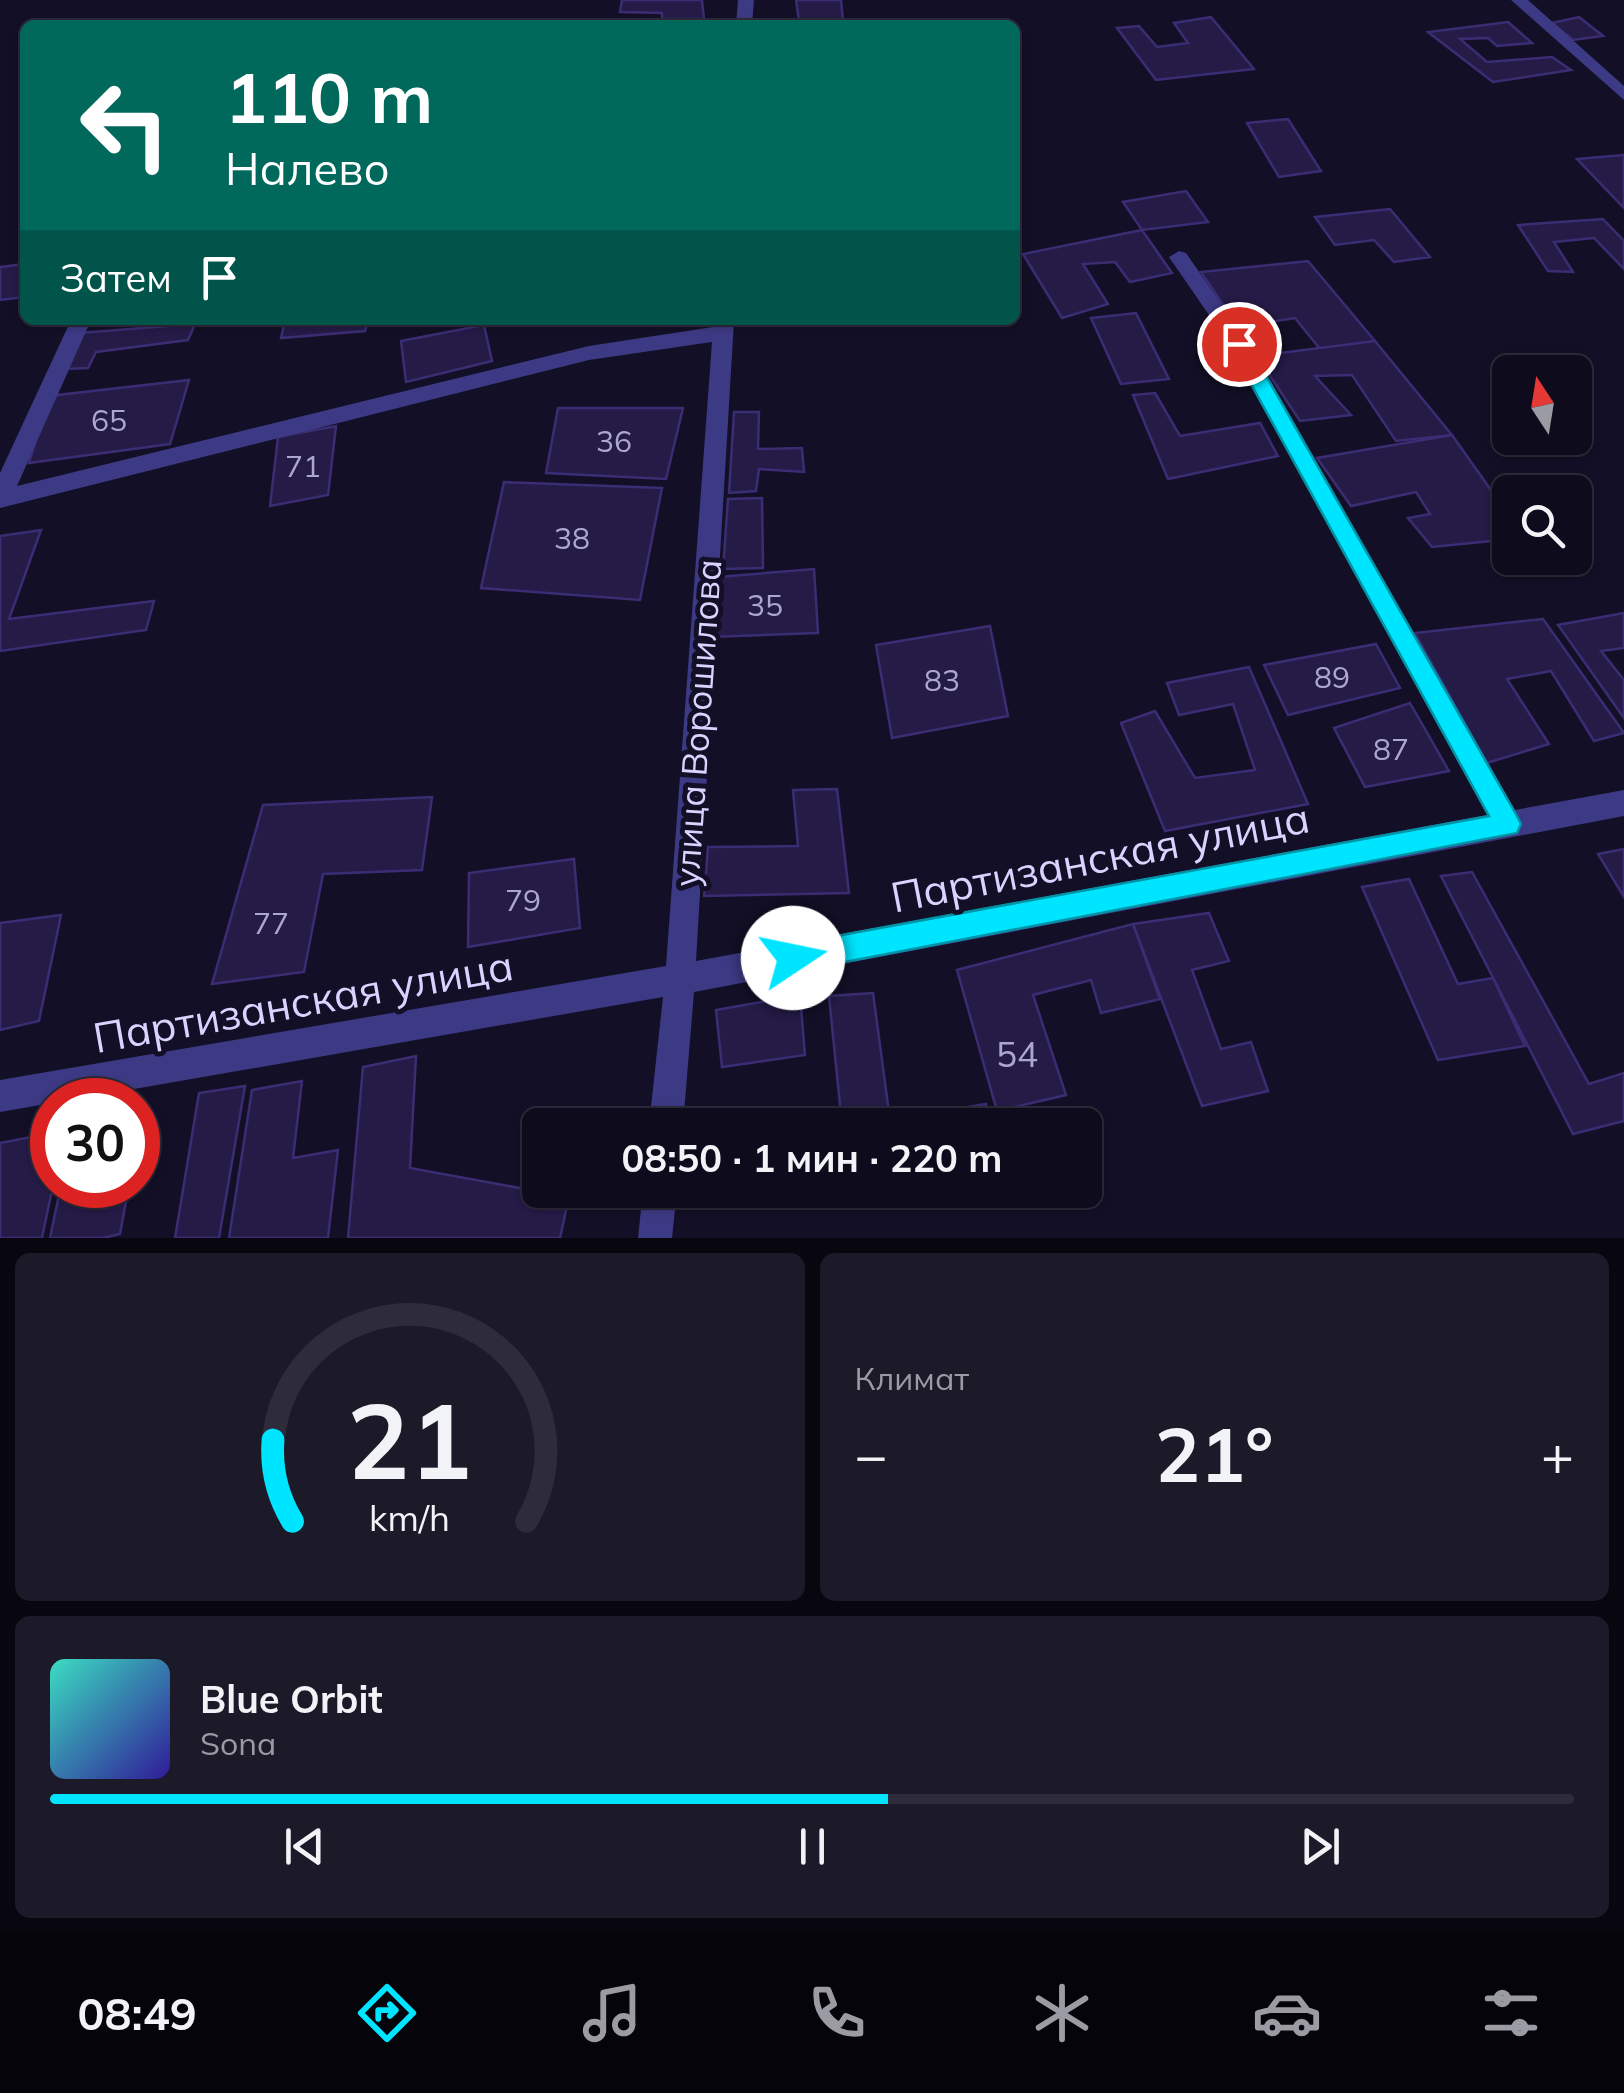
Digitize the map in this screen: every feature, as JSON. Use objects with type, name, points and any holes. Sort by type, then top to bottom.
[{"type":"street","points":[[1520,0],[1624,95]]},
{"type":"street","points":[[1180,257],[1239,344],[1508,824]]},
{"type":"street","points":[[0,498],[79,325]]},
{"type":"street","points":[[0,498],[589,352],[724,327]]},
{"type":"street","name":"улица Ворошилова","points":[[668,1108],[680,979],[724,327]]},
{"type":"street","name":"Партизанская улица","points":[[0,1096],[680,979],[1624,803]]},
{"type":"street","points":[[655,1238],[658,1208]]},
{"type":"building","points":[[622,0],[702,0],[704,19],[662,19],[662,13],[620,12]]},
{"type":"building","points":[[796,0],[841,0],[843,20],[799,20]]},
{"type":"building","points":[[1211,17],[1254,69],[1156,80],[1117,28],[1139,26],[1157,47],[1188,43],[1174,23]]},
{"type":"building","points":[[1579,17],[1603,36],[1573,40],[1552,23]]},
{"type":"building","points":[[1508,22],[1532,43],[1497,46],[1488,38],[1460,39],[1487,62],[1552,57],[1571,70],[1493,82],[1428,32]]},
{"type":"building","points":[[1288,119],[1321,171],[1279,177],[1247,123]]},
{"type":"building","points":[[1624,155],[1624,208],[1577,159]]},
{"type":"building","points":[[1186,191],[1208,222],[1142,230],[1123,202]]},
{"type":"building","points":[[1390,209],[1430,257],[1394,262],[1374,240],[1335,245],[1315,217]]},
{"type":"building","points":[[1603,219],[1624,241],[1624,269],[1594,238],[1554,242],[1573,272],[1548,271],[1518,225]]},
{"type":"building","points":[[1142,230],[1172,273],[1130,282],[1115,262],[1083,264],[1108,304],[1062,318],[1023,254]]},
{"type":"building","points":[[1308,261],[1375,341],[1320,349],[1295,318],[1238,327],[1201,272]]},
{"type":"building","points":[[20,265],[20,298],[0,300],[0,267]]},
{"type":"building","points":[[1136,313],[1169,379],[1121,384],[1091,318]]},
{"type":"building","points":[[195,325],[188,340],[96,352],[88,368],[65,369],[79,333]]},
{"type":"building","points":[[284,325],[367,325],[365,331],[281,338]]},
{"type":"building","points":[[484,325],[492,361],[406,382],[401,341]]},
{"type":"building","points":[[1375,341],[1452,435],[1396,441],[1352,375],[1315,376],[1351,415],[1300,421],[1257,356]]},
{"type":"building","points":[[189,380],[170,444],[29,463],[49,396]]},
{"type":"building","points":[[1155,393],[1180,436],[1260,423],[1278,456],[1168,479],[1133,395]]},
{"type":"building","points":[[558,408],[683,408],[666,479],[546,473]]},
{"type":"building","points":[[734,412],[759,412],[758,449],[802,448],[804,472],[759,469],[756,491],[729,493]]},
{"type":"building","points":[[336,426],[328,495],[270,506],[278,437]]},
{"type":"building","points":[[1452,435],[1492,492],[1492,541],[1432,547],[1408,518],[1430,514],[1416,492],[1351,506],[1317,458]]},
{"type":"building","points":[[504,482],[662,488],[640,600],[481,588]]},
{"type":"building","points":[[762,498],[763,568],[723,569],[728,499]]},
{"type":"building","points":[[41,530],[9,619],[154,601],[146,630],[0,651],[0,536]]},
{"type":"building","points":[[814,569],[818,633],[712,637],[718,577]]},
{"type":"building","points":[[1624,613],[1624,648],[1601,651],[1624,680],[1624,718],[1558,625]]},
{"type":"building","points":[[1543,619],[1624,733],[1594,741],[1551,671],[1507,679],[1549,744],[1487,763],[1415,633]]},
{"type":"building","points":[[990,626],[1008,716],[892,738],[876,645]]},
{"type":"building","points":[[1376,644],[1400,688],[1288,715],[1264,665]]},
{"type":"building","points":[[1249,667],[1308,804],[1165,831],[1121,723],[1155,711],[1195,778],[1255,770],[1233,704],[1179,715],[1167,683]]},
{"type":"building","points":[[1410,703],[1449,771],[1365,787],[1334,728]]},
{"type":"building","points":[[837,789],[849,893],[704,896],[708,847],[798,846],[793,790]]},
{"type":"building","points":[[432,797],[422,870],[323,874],[304,972],[212,984],[263,805]]},
{"type":"building","points":[[1624,849],[1624,897],[1598,854]]},
{"type":"building","points":[[574,859],[580,928],[468,947],[469,873]]},
{"type":"building","points":[[1472,872],[1589,1084],[1624,1073],[1624,1121],[1573,1134],[1441,876]]},
{"type":"building","points":[[1409,879],[1458,984],[1493,978],[1525,1046],[1438,1060],[1362,887]]},
{"type":"building","points":[[1209,913],[1229,961],[1192,970],[1221,1049],[1251,1042],[1268,1091],[1202,1106],[1133,924]]},
{"type":"building","points":[[61,915],[39,1021],[0,1030],[0,923]]},
{"type":"building","points":[[1133,924],[1160,999],[1101,1013],[1091,980],[1033,995],[1066,1095],[996,1108],[957,970]]},
{"type":"building","points":[[873,993],[888,1108],[840,1108],[829,996]]},
{"type":"building","points":[[800,995],[805,1055],[722,1067],[716,1010]]},
{"type":"building","points":[[416,1056],[410,1168],[522,1188],[522,1208],[567,1208],[560,1238],[348,1238],[363,1067]]},
{"type":"building","points":[[302,1081],[293,1158],[338,1150],[328,1238],[229,1238],[252,1090]]},
{"type":"building","points":[[245,1086],[219,1238],[175,1238],[199,1093]]},
{"type":"building","points":[[30,1137],[30,1208],[48,1208],[42,1238],[0,1238],[0,1143]]},
{"type":"building","points":[[56,1208],[125,1208],[120,1234],[103,1238],[50,1238]]},
{"type":"route","points":[[793,958],[1508,824],[1239,344]]}]
